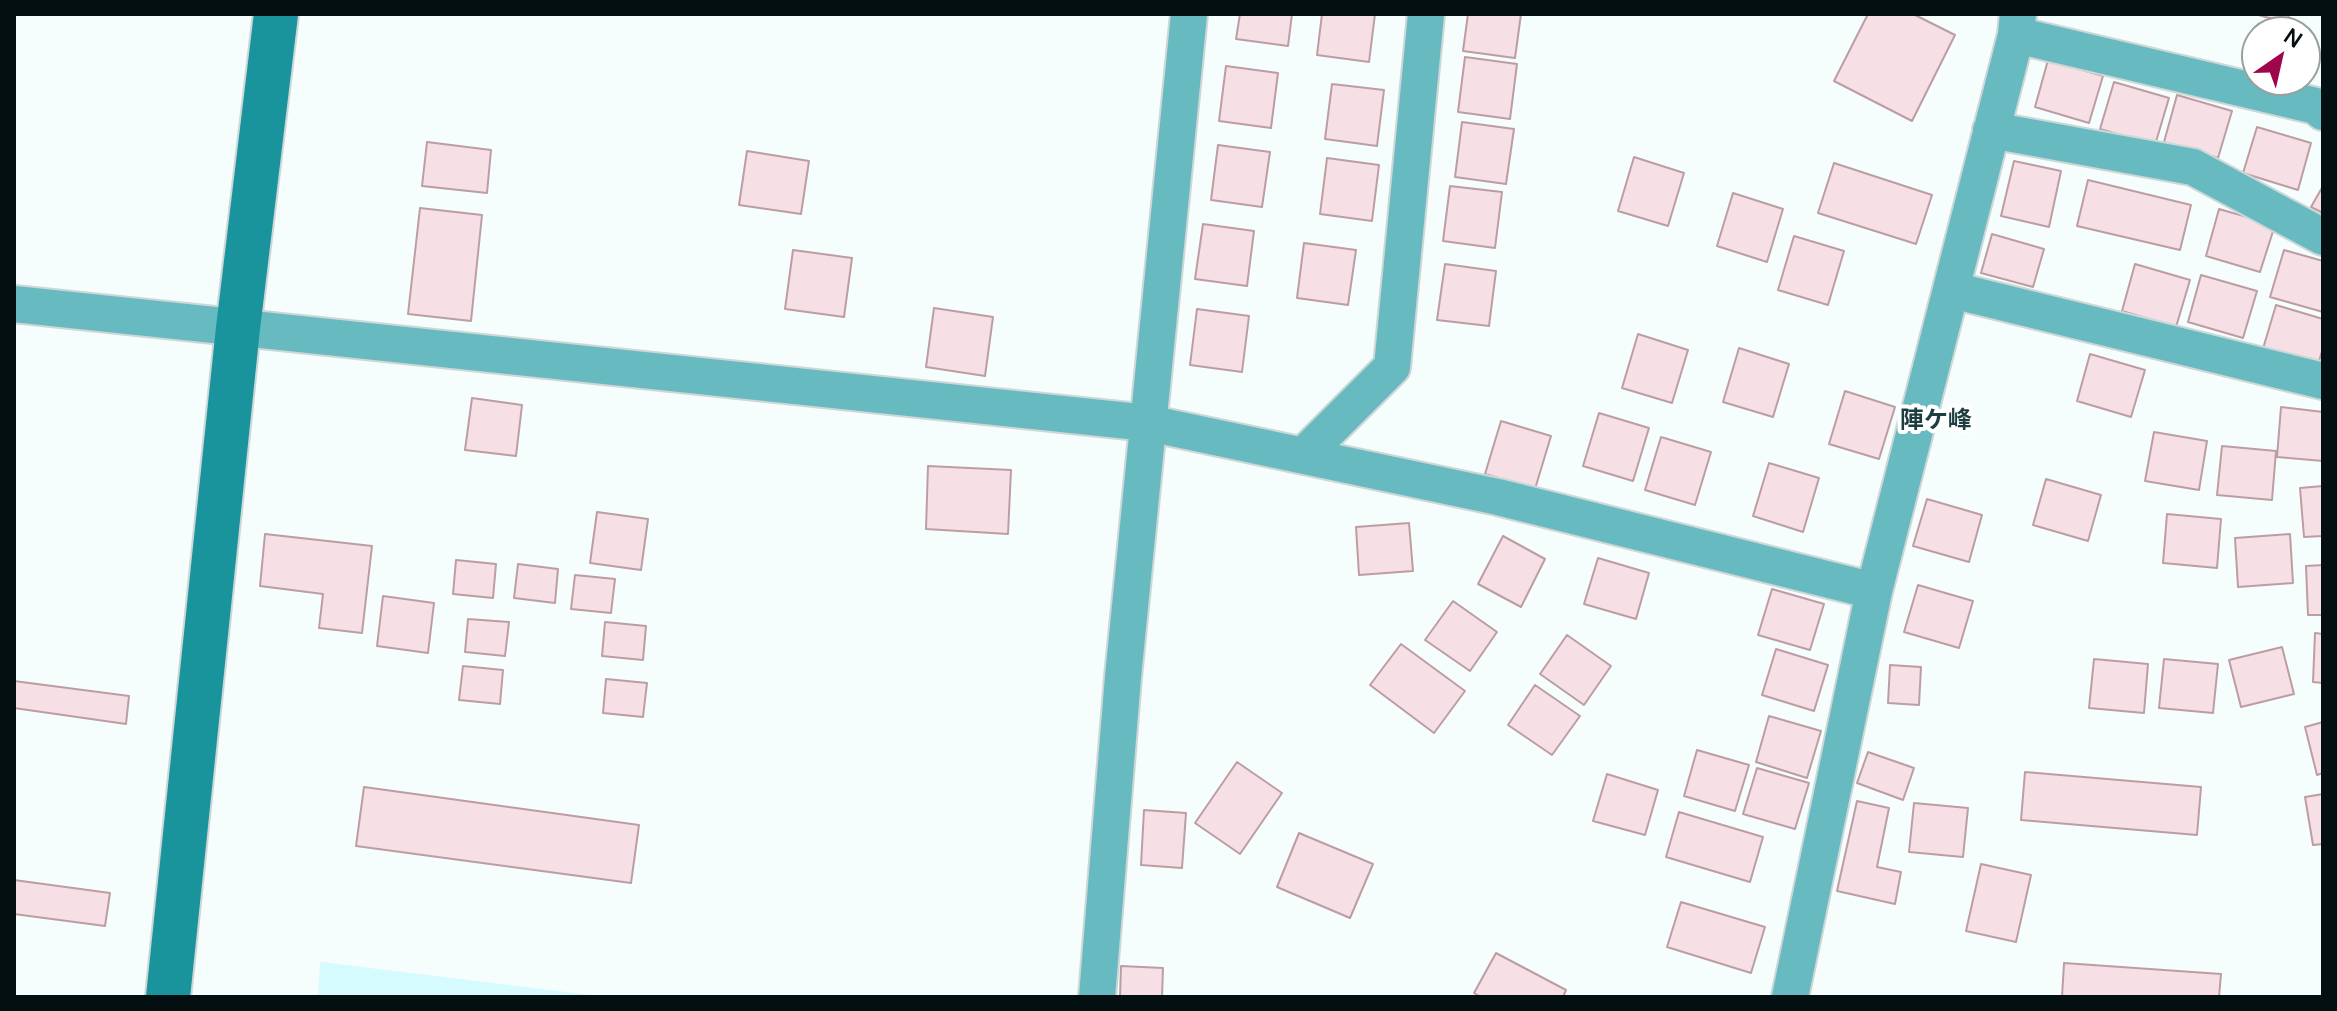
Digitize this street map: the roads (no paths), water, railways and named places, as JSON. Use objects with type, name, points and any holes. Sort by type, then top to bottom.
[{"type":"street","points":[[168,997],[238,328],[276,14]]},
{"type":"street","points":[[1097,997],[1148,423],[1189,14]]},
{"type":"street","points":[[1305,454],[1392,367],[1426,14]]},
{"type":"street","points":[[1790,997],[1874,591],[2017,25],[2316,106],[2323,112]]},
{"type":"street","points":[[1991,130],[2193,167],[2323,237]]},
{"type":"street","points":[[1952,290],[2323,381]]},
{"type":"street","points":[[14,304],[1148,423],[1498,497],[1874,591]]},
{"type":"district","name":"陣ケ峰","points":[[1936,421]]}]
